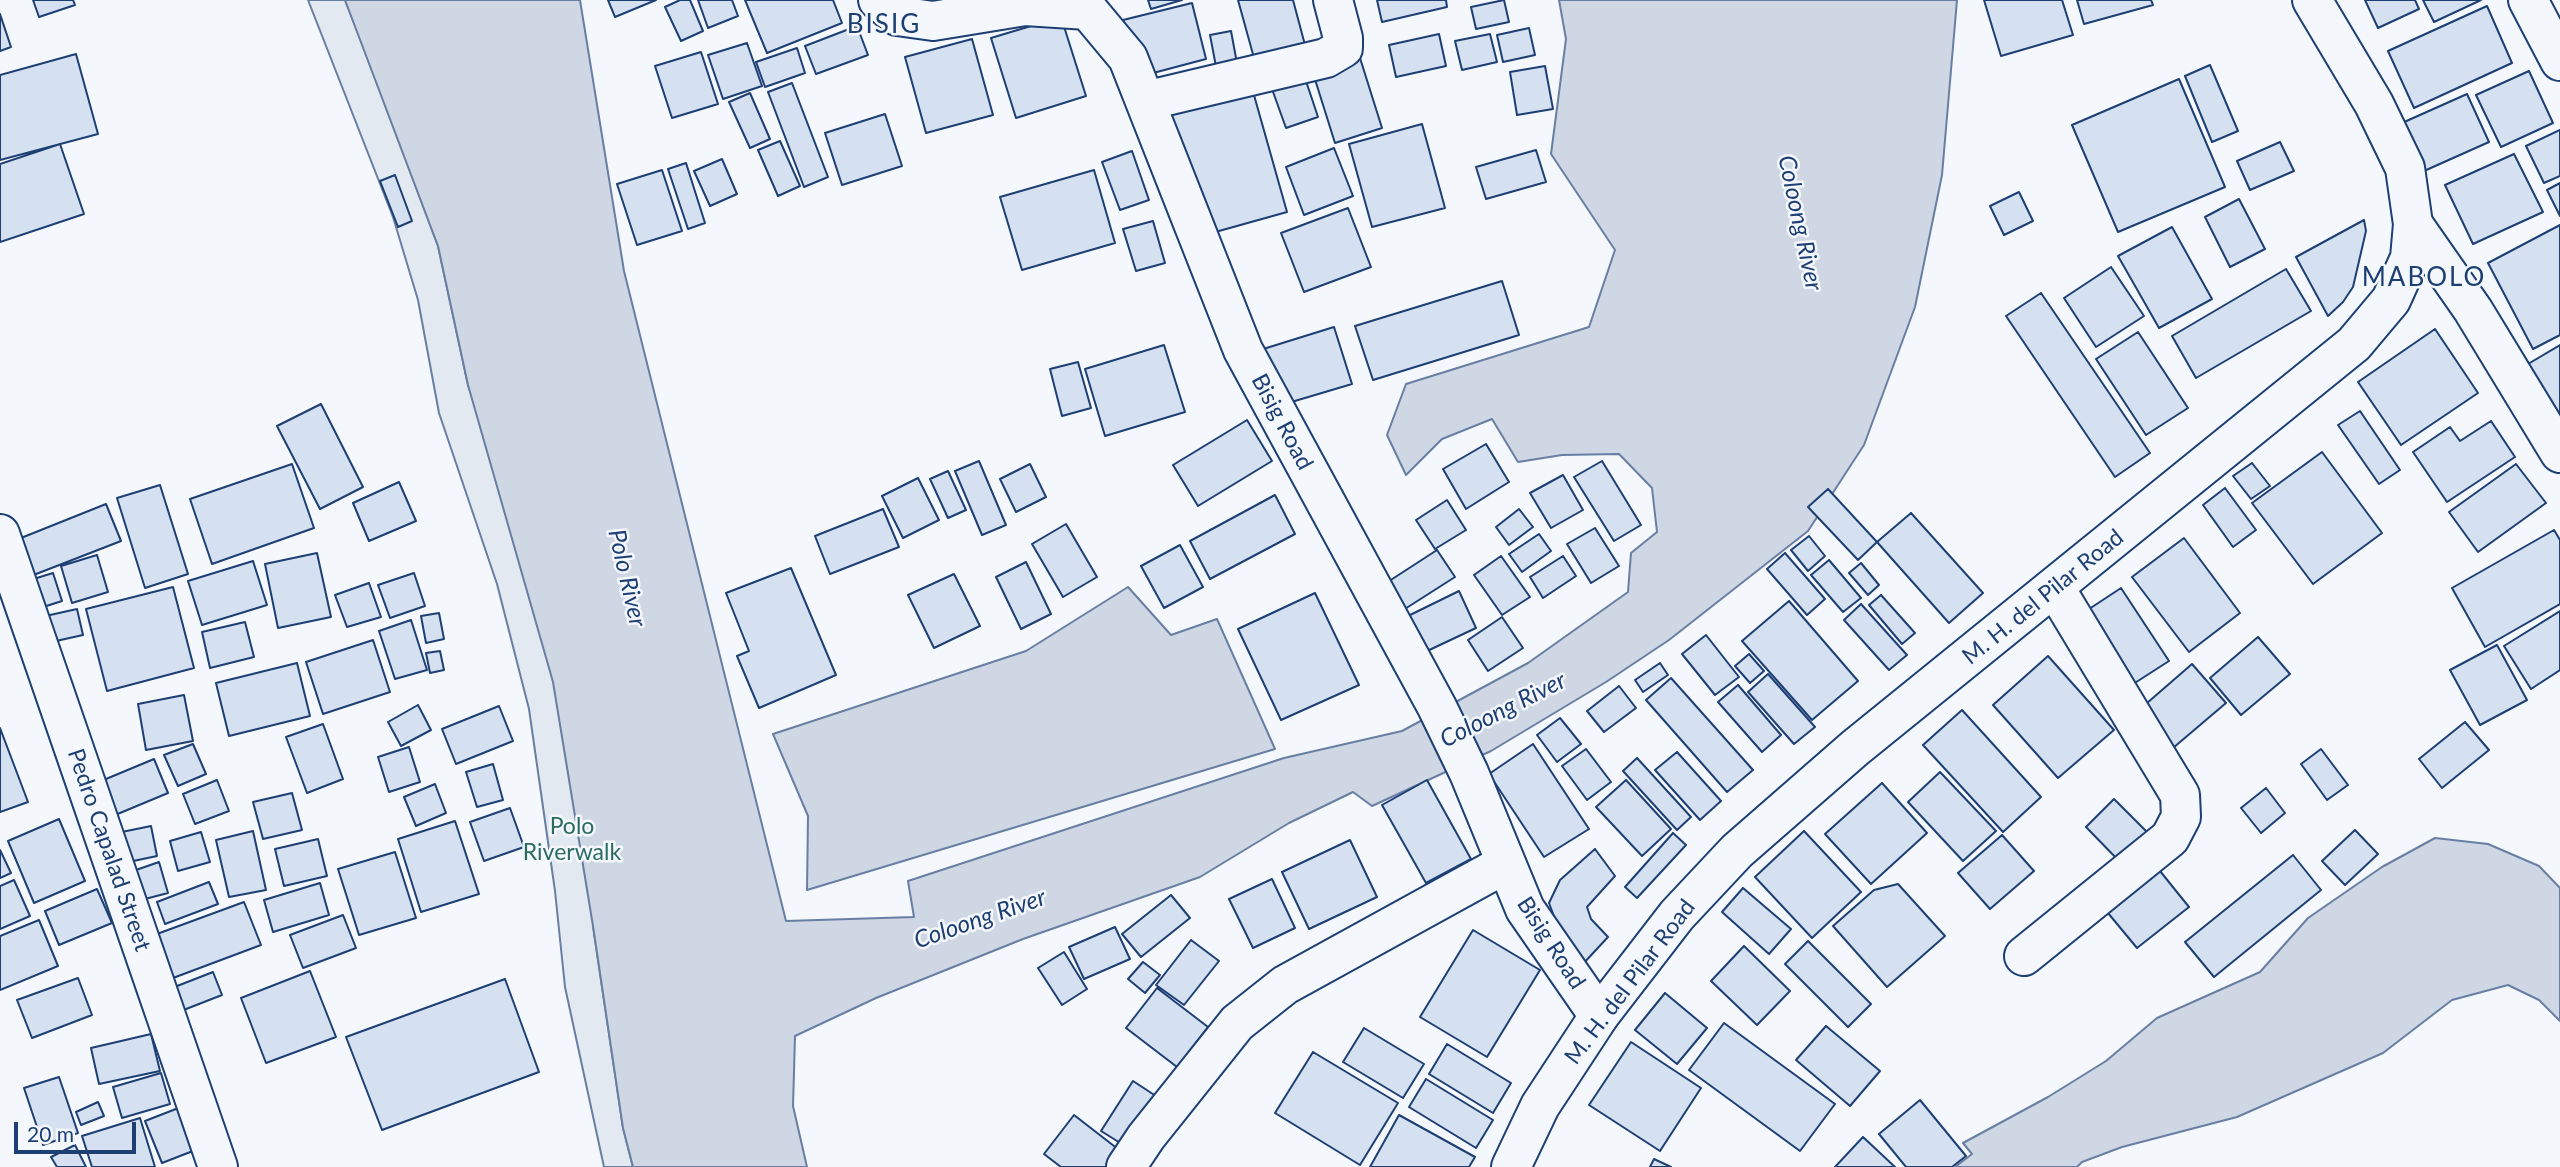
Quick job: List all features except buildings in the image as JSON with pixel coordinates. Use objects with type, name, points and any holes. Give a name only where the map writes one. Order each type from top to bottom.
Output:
[{"type":"street","name":"Bisig Road","points":[[878,0],[897,16],[933,21],[1025,6],[1088,10],[1128,58],[1243,350],[1437,707],[1469,773],[1525,909],[1599,1016]]},
{"type":"street","points":[[1145,101],[1326,58],[1343,48],[1333,0]]},
{"type":"street","name":"M. H. del Pilar Road","points":[[1511,1167],[1540,1106],[1599,1016],[1677,915],[1737,851],[1855,748],[2354,344],[2391,300],[2410,258],[2413,224],[2405,168],[2374,104],[2312,0]]},
{"type":"street","points":[[2528,0],[2560,61]]},
{"type":"street","points":[[2413,224],[2473,310],[2560,453]]},
{"type":"street","name":"Pedro Capalad Street","points":[[0,534],[218,1167]]},
{"type":"street","points":[[2024,956],[2170,838],[2181,817],[2180,795],[2055,588]]},
{"type":"street","points":[[1126,1167],[1146,1137],[1237,1023],[1285,985],[1505,864]]},
{"type":"green space","name":"Polo Riverwalk","points":[[308,0],[345,0],[363,46],[438,246],[468,385],[572,696],[605,909],[593,926],[623,1128],[633,1167],[604,1167],[565,987],[555,891],[529,709],[497,584],[439,413],[418,300],[393,217]]},
{"type":"water","points":[[345,0],[580,0],[624,271],[786,921],[914,917],[908,881],[1284,758],[1402,731],[1528,663],[1628,592],[1631,553],[1657,532],[1652,488],[1619,454],[1562,455],[1518,462],[1492,419],[1442,439],[1406,475],[1387,435],[1406,384],[1589,327],[1615,250],[1551,154],[1566,39],[1559,0],[1957,0],[1942,175],[1915,307],[1864,445],[1808,531],[1669,640],[1606,682],[1491,751],[1372,806],[1353,792],[1289,823],[1200,877],[1023,939],[876,998],[795,1036],[793,1106],[807,1167],[633,1167],[623,1128],[553,682],[468,385],[438,246]]},
{"type":"water","points":[[1128,587],[1171,635],[1217,619],[1275,749],[807,890],[808,816],[773,734],[1026,651]]},
{"type":"water","points":[[2435,838],[2488,844],[2539,866],[2560,888],[2560,1021],[2539,1000],[2508,985],[2452,1000],[2383,1053],[2237,1117],[2122,1147],[2082,1162],[2077,1167],[1955,1167],[1972,1154],[1963,1143],[2048,1097],[2106,1061],[2157,1018],[2260,972],[2308,918],[2382,867]]},
{"type":"district","name":"BISIG","points":[[884,25]]},
{"type":"district","name":"MABOLO","points":[[2424,278]]},
{"type":"water label","name":"Coloong River","points":[[1800,223]]},
{"type":"water label","name":"Polo River","points":[[627,578]]},
{"type":"water label","name":"Coloong River","points":[[1503,710]]},
{"type":"water label","name":"Coloong River","points":[[980,919]]}]
